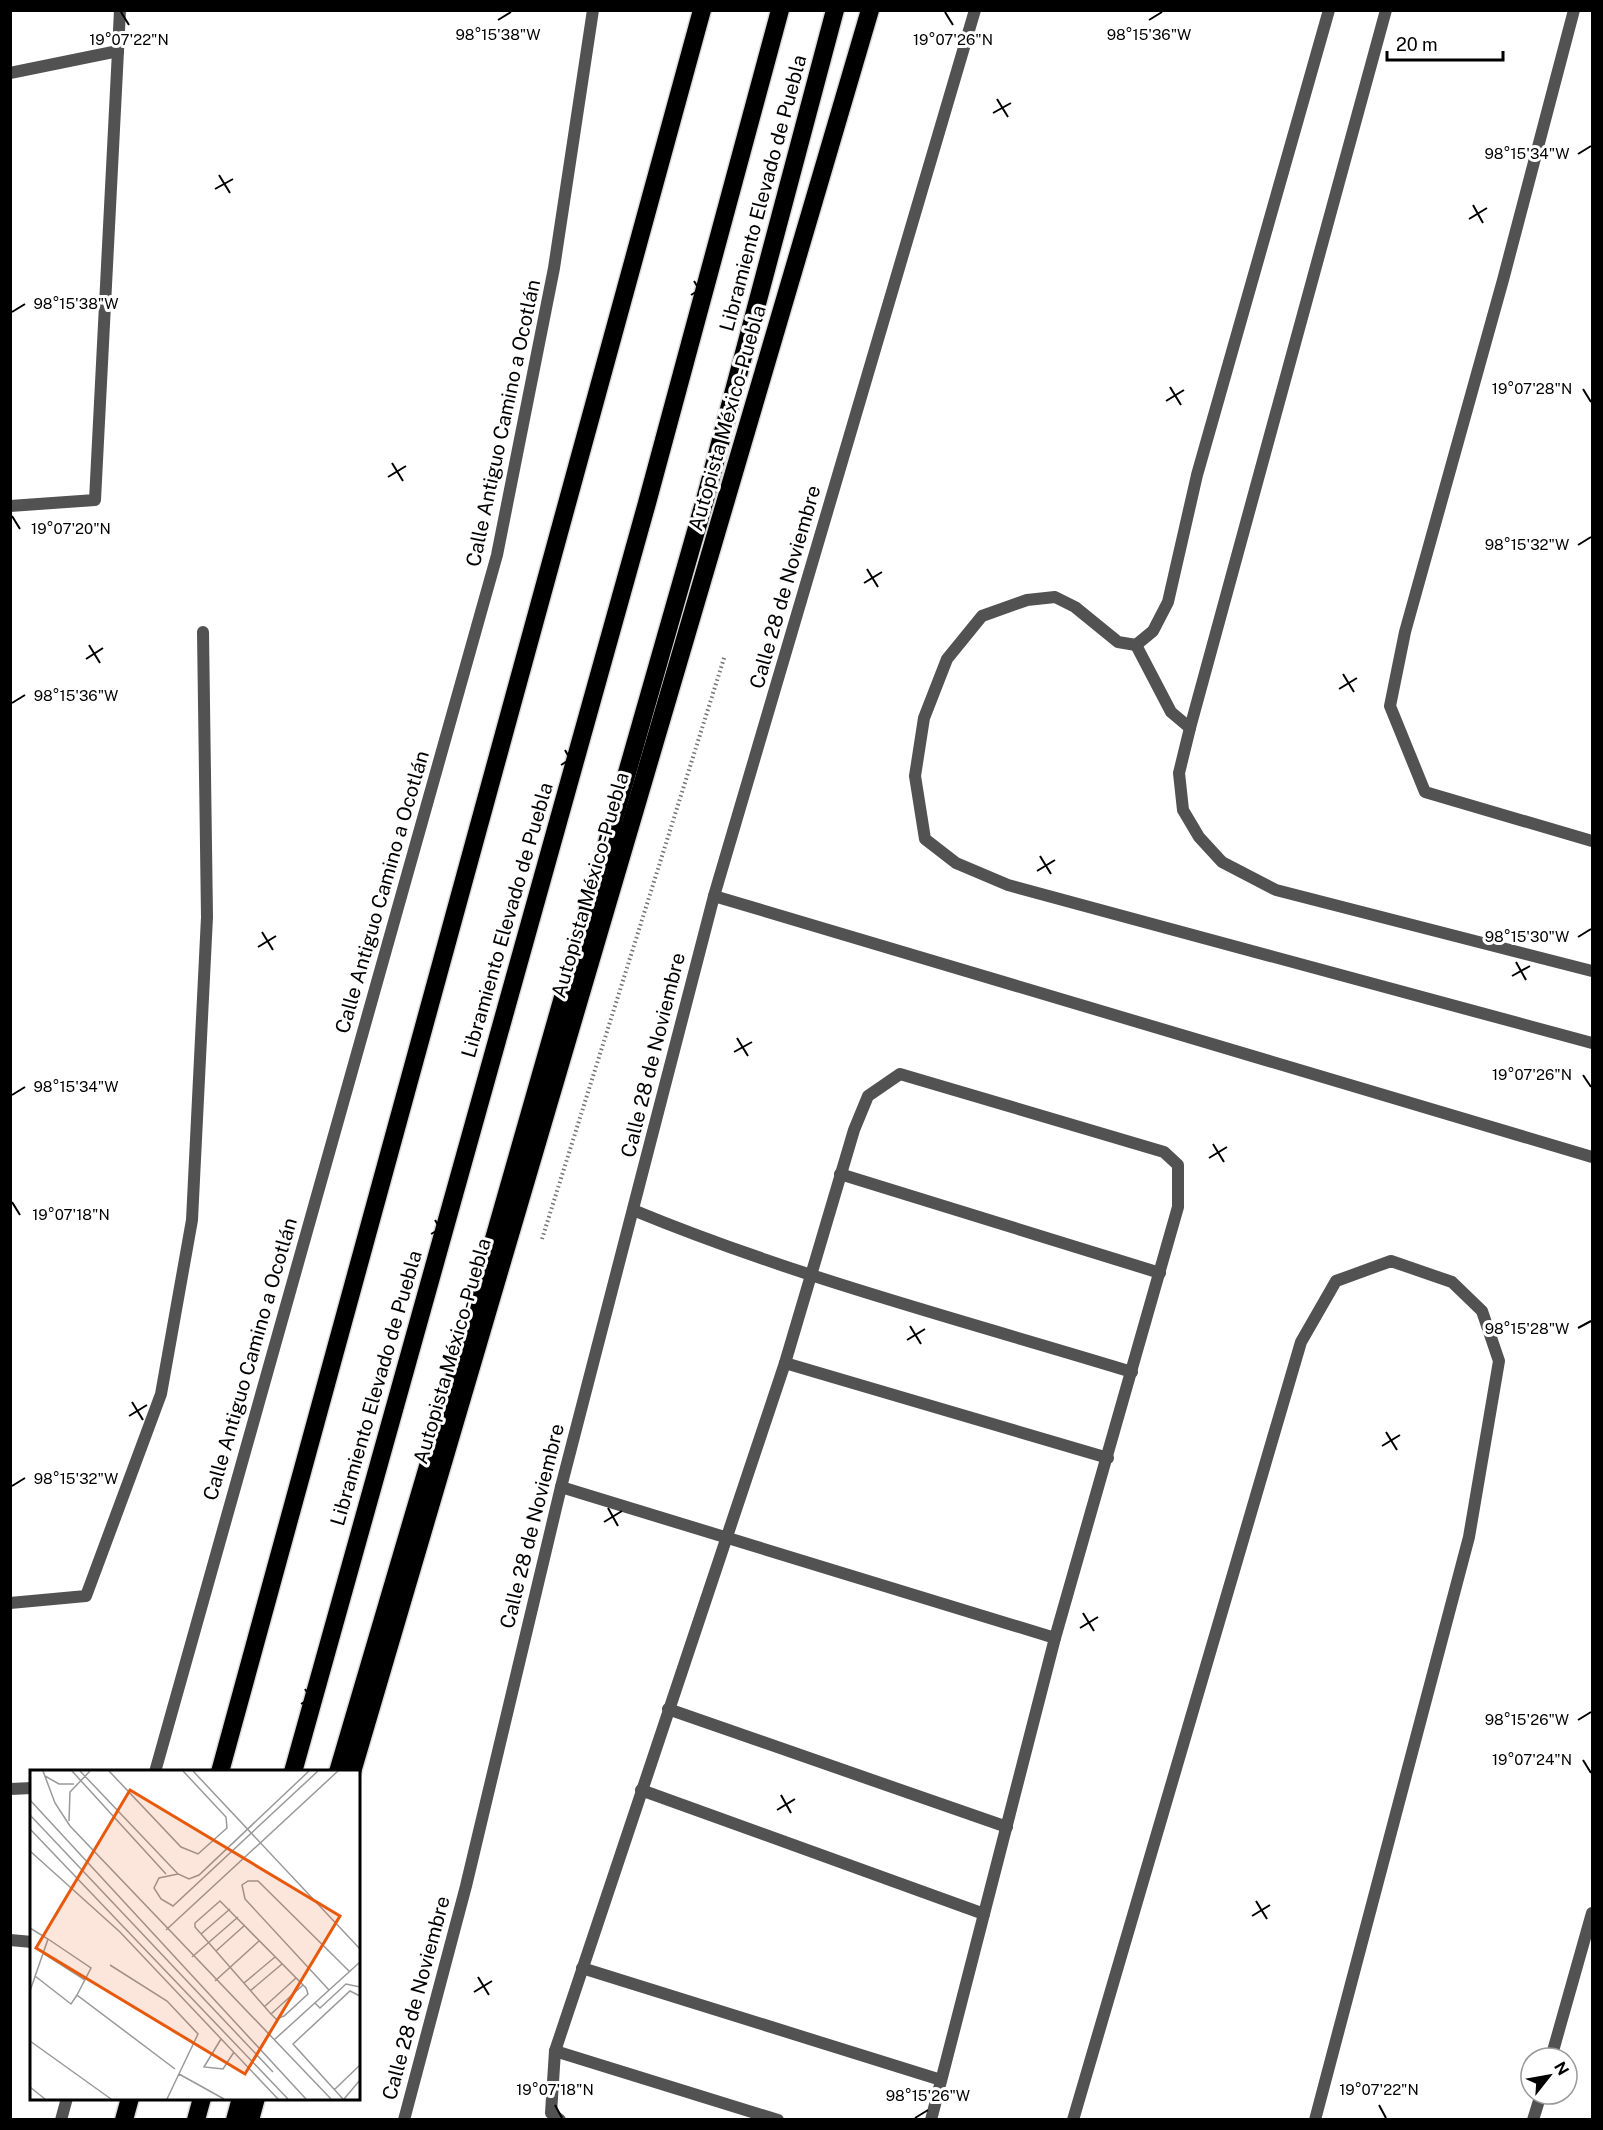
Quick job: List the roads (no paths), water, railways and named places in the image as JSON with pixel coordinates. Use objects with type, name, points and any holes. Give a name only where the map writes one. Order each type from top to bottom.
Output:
[{"type":"highway","points":[[221,1770],[702,10]]},
{"type":"highway","name":"Libramiento Elevado de Puebla","points":[[294,1770],[644,515],[780,10]]},
{"type":"highway","name":"Libramiento Elevado de Puebla","points":[[339,1770],[464,1344],[706,496],[835,10]]},
{"type":"highway","name":"Autopista México-Puebla","points":[[353,1770],[870,10]]},
{"type":"highway","points":[[124,2120],[129,2100]]},
{"type":"highway","points":[[196,2120],[201,2100]]},
{"type":"highway","points":[[235,2120],[240,2100]]},
{"type":"highway","points":[[250,2120],[255,2100]]},
{"type":"street","points":[[10,506],[95,500],[120,10]]},
{"type":"street","name":"Calle Antiguo Camino a Ocotlán","points":[[156,1770],[497,555],[554,268],[593,10]]},
{"type":"street","name":"Calle 28 de Noviembre","points":[[404,2120],[466,1887],[561,1487],[714,896],[975,10]]},
{"type":"street","points":[[1329,10],[1197,475],[1168,602],[1153,631],[1136,645],[1118,642],[1075,607],[1054,597],[1027,600],[982,616],[947,659],[924,718],[915,776],[926,839],[956,863],[1008,885],[1593,1042]]},
{"type":"street","points":[[1386,10],[1190,728],[1179,773],[1183,810],[1199,837],[1222,862],[1276,890],[1593,971]]},
{"type":"street","points":[[1574,10],[1503,280],[1405,632],[1390,706],[1425,792],[1593,841]]},
{"type":"street","points":[[10,73],[118,51]]},
{"type":"street","points":[[10,1603],[86,1596],[161,1394],[192,1220],[207,917],[203,632]]},
{"type":"street","points":[[1136,645],[1171,712],[1190,728]]},
{"type":"street","points":[[714,896],[1593,1157]]},
{"type":"street","points":[[560,2120],[551,2113],[555,2051],[725,1536],[785,1363],[854,1130],[868,1096],[900,1074],[1164,1152],[1178,1165],[1178,1207],[1055,1638],[931,2120]]},
{"type":"street","points":[[840,1174],[1160,1273]]},
{"type":"street","points":[[633,1210],[694,1235],[811,1275],[1132,1372]]},
{"type":"street","points":[[1073,2120],[1301,1342],[1336,1281],[1391,1261],[1452,1282],[1482,1311],[1499,1361],[1469,1537],[1315,2120]]},
{"type":"street","points":[[785,1363],[1108,1458]]},
{"type":"street","points":[[561,1487],[1055,1638]]},
{"type":"street","points":[[668,1709],[1007,1827]]},
{"type":"street","points":[[10,1789],[30,1788]]},
{"type":"street","points":[[641,1790],[984,1914]]},
{"type":"street","points":[[1554,2046],[1593,1913]]},
{"type":"street","points":[[10,1940],[30,1942]]},
{"type":"street","points":[[582,1968],[941,2080]]},
{"type":"street","points":[[555,2051],[778,2120]]},
{"type":"street","points":[[61,2120],[66,2100]]}]
